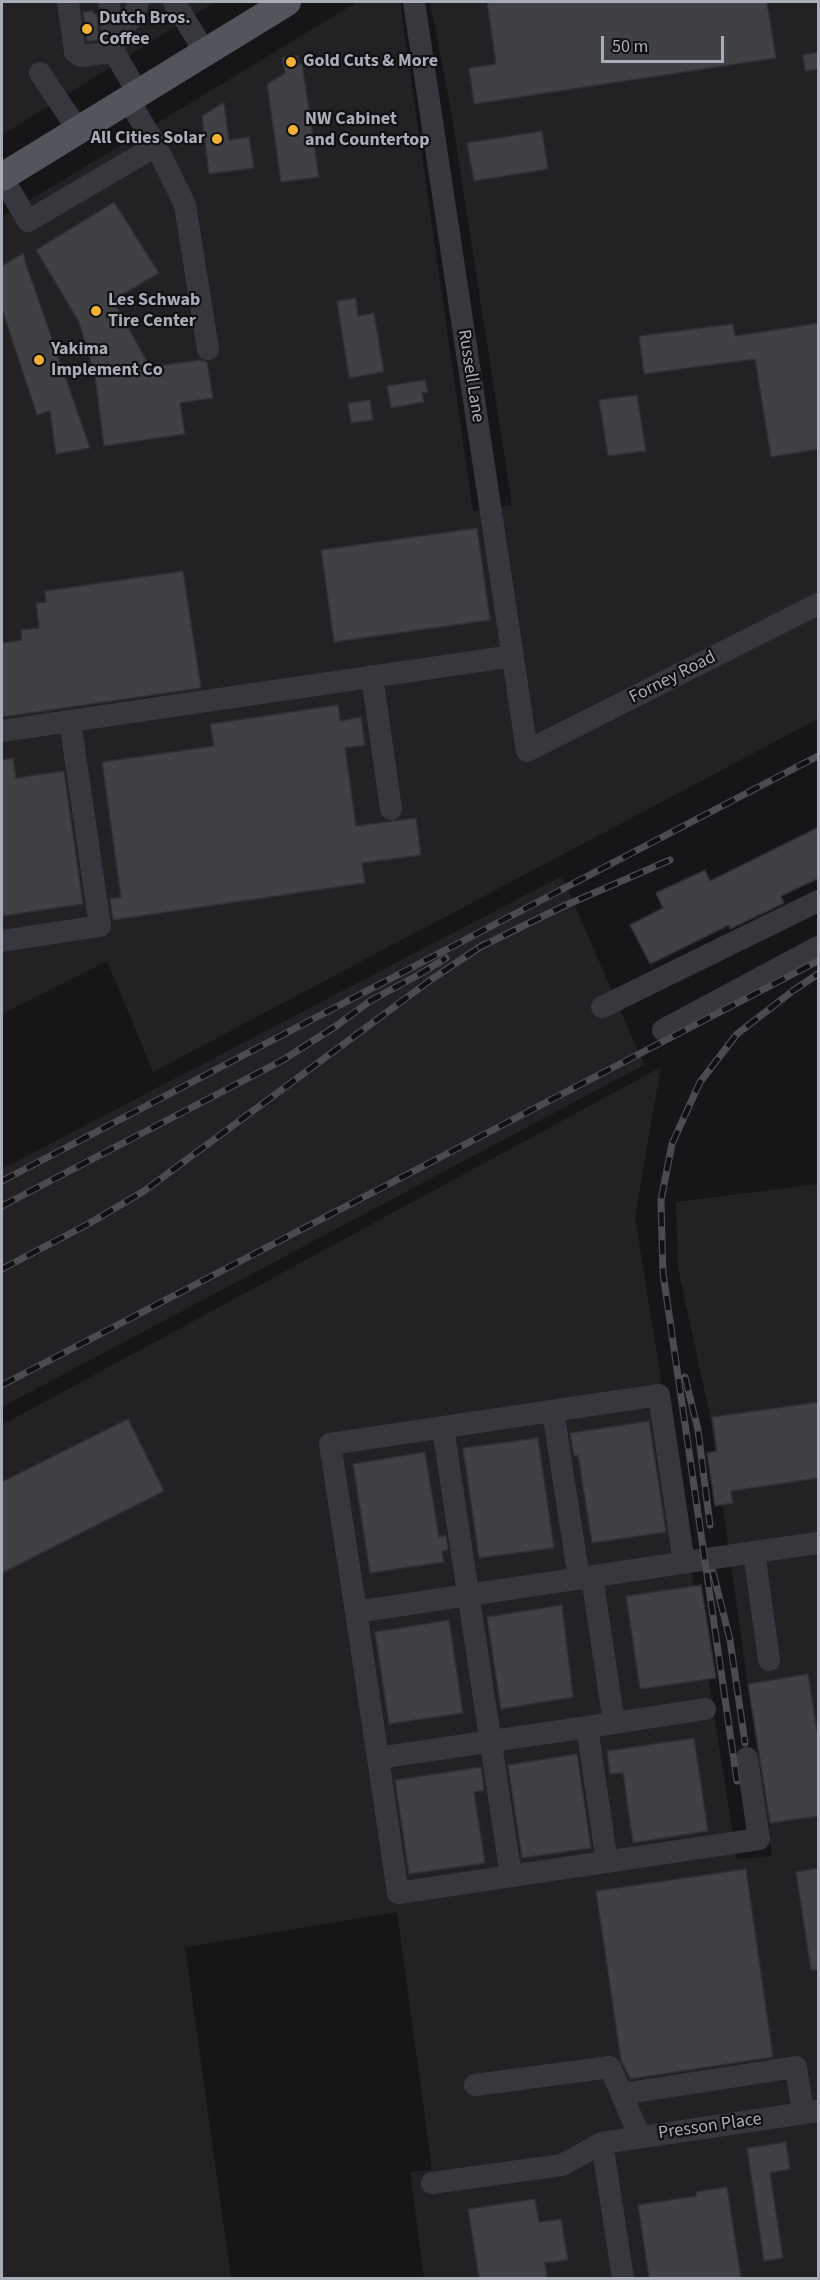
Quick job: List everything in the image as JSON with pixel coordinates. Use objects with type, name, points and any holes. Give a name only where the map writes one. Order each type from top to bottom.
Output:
[{"type":"main road","points":[[2,177],[287,2]]},
{"type":"street","points":[[109,2],[113,45],[133,96],[185,205],[208,349]]},
{"type":"street","points":[[70,4],[75,52],[81,56],[113,45],[135,14],[138,2]]},
{"type":"street","points":[[174,2],[205,52]]},
{"type":"street","name":"Russell Lane","points":[[414,2],[527,751]]},
{"type":"street","points":[[40,74],[78,130]]},
{"type":"street","points":[[2,177],[28,221],[156,146]]},
{"type":"street","name":"Forney Road","points":[[527,751],[819,604]]},
{"type":"street","points":[[2,731],[513,656]]},
{"type":"street","points":[[372,676],[391,808]]},
{"type":"street","points":[[2,941],[100,926],[70,721]]},
{"type":"street","points":[[602,1007],[819,901]]},
{"type":"street","points":[[663,1030],[819,947]]},
{"type":"street","points":[[684,1563],[658,1395],[330,1444],[398,1893],[759,1839],[747,1758]]},
{"type":"street","points":[[553,1411],[614,1723]]},
{"type":"street","points":[[443,1428],[511,1876]]},
{"type":"street","points":[[356,1612],[819,1543]]},
{"type":"street","points":[[754,1552],[769,1660]]},
{"type":"street","points":[[378,1758],[705,1709]]},
{"type":"street","points":[[587,1727],[607,1862]]},
{"type":"street","points":[[475,2085],[610,2067],[640,2137]]},
{"type":"street","points":[[622,2094],[796,2067],[811,2112]]},
{"type":"street","name":"Presson Place","points":[[432,2183],[562,2165],[602,2143],[811,2112]]},
{"type":"street","points":[[602,2143],[622,2278]]},
{"type":"shaded area","points":[[2,2],[215,2],[2,135]]},
{"type":"shaded area","points":[[357,2],[400,2],[473,511],[512,505],[450,105],[430,2],[818,2],[818,719],[153,1072],[107,961],[2,1014],[2,217]]},
{"type":"shaded area","points":[[562,876],[644,1065],[2,1407],[2,1169]]},
{"type":"shaded area","points":[[661,1067],[635,1216],[737,1859],[772,1856],[710,1416],[678,1268],[676,1202],[818,1184],[818,2278],[424,2278],[410,2172],[432,2170],[397,1912],[185,1947],[231,2278],[2,2278],[2,1425]]},
{"type":"building","points":[[487,2],[767,2],[776,58],[474,104],[469,68],[496,64]]},
{"type":"building","points":[[93,11],[97,14],[99,40],[87,42],[83,12]]},
{"type":"building","points":[[819,52],[819,69],[805,71],[803,55]]},
{"type":"building","name":"NW Cabinet and Countertop","points":[[298,55],[299,65],[302,63],[319,177],[281,182],[267,84],[285,73],[282,58]]},
{"type":"building","name":"All Cities Solar","points":[[224,102],[229,140],[249,137],[254,168],[209,174],[202,116]]},
{"type":"building","points":[[542,131],[548,169],[474,181],[467,143]]},
{"type":"building","name":"Les Schwab Tire Center","points":[[114,202],[159,273],[113,300],[150,367],[200,360],[207,362],[213,398],[180,403],[185,434],[104,446],[95,376],[79,322],[36,250]]},
{"type":"building","name":"Yakima Implement Co","points":[[23,253],[90,448],[56,454],[50,411],[37,415],[2,309],[2,266]]},
{"type":"building","points":[[356,298],[358,316],[374,313],[384,372],[349,378],[337,301]]},
{"type":"building","points":[[819,323],[819,449],[771,457],[755,359],[644,374],[639,336],[733,324],[735,336]]},
{"type":"building","points":[[425,380],[428,392],[422,393],[424,402],[391,408],[387,386]]},
{"type":"building","points":[[637,395],[646,451],[608,456],[599,400]]},
{"type":"building","points":[[370,400],[373,420],[351,423],[348,403]]},
{"type":"building","points":[[477,528],[490,620],[334,642],[321,550]]},
{"type":"building","points":[[183,571],[201,688],[2,717],[2,643],[22,640],[21,630],[39,628],[36,603],[46,602],[45,591]]},
{"type":"building","points":[[338,705],[340,721],[361,717],[365,745],[345,748],[356,826],[416,818],[421,855],[362,863],[365,883],[113,920],[110,899],[121,897],[102,762],[214,746],[210,724]]},
{"type":"building","points":[[13,758],[16,778],[64,771],[83,904],[2,916],[2,760]]},
{"type":"building","points":[[819,827],[819,878],[781,896],[784,903],[730,929],[729,925],[650,964],[630,925],[663,908],[656,893],[705,870],[710,881]]},
{"type":"building","points":[[819,1402],[819,1478],[731,1491],[733,1503],[715,1506],[707,1453],[717,1451],[712,1417]]},
{"type":"building","points":[[128,1419],[164,1491],[2,1573],[2,1482]]},
{"type":"building","points":[[649,1421],[666,1532],[592,1543],[578,1455],[574,1456],[570,1433]]},
{"type":"building","points":[[538,1438],[554,1548],[479,1558],[463,1448]]},
{"type":"building","points":[[425,1452],[439,1537],[446,1535],[448,1550],[442,1551],[444,1562],[370,1573],[353,1464]]},
{"type":"building","points":[[701,1585],[716,1678],[640,1689],[626,1596]]},
{"type":"building","points":[[562,1605],[573,1697],[501,1709],[487,1617]]},
{"type":"building","points":[[449,1620],[463,1713],[389,1724],[375,1632]]},
{"type":"building","points":[[808,1674],[819,1744],[819,1816],[770,1823],[748,1684]]},
{"type":"building","points":[[694,1738],[708,1831],[633,1843],[623,1773],[610,1774],[607,1751]]},
{"type":"building","points":[[577,1754],[591,1848],[522,1858],[508,1765]]},
{"type":"building","points":[[481,1767],[484,1790],[474,1792],[485,1863],[409,1874],[395,1780]]},
{"type":"building","points":[[819,1868],[819,1970],[811,1970],[796,1872]]},
{"type":"building","points":[[746,1869],[773,2057],[630,2079],[621,2060],[596,1891]]},
{"type":"building","points":[[786,2142],[790,2169],[770,2173],[783,2258],[764,2261],[747,2148]]},
{"type":"building","points":[[727,2187],[741,2278],[649,2278],[638,2205],[696,2196],[696,2192]]},
{"type":"building","points":[[535,2199],[539,2222],[561,2219],[568,2260],[545,2263],[547,2278],[479,2278],[468,2209]]},
{"type":"railway","points":[[2,1181],[818,756]]},
{"type":"railway","points":[[478,948],[564,906],[670,860]]},
{"type":"railway","points":[[2,1269],[90,1223],[144,1191],[432,979],[483,945]]},
{"type":"railway","points":[[2,1206],[283,1060],[370,1001],[446,958]]},
{"type":"railway","points":[[2,1385],[818,961]]},
{"type":"railway","points":[[737,1781],[663,1273],[661,1200],[672,1144],[700,1082],[737,1034],[818,974]]},
{"type":"railway","points":[[685,1377],[698,1430],[710,1525]]},
{"type":"railway","points":[[713,1572],[730,1640],[745,1743]]},
{"type":"place","name":"Dutch Bros. Coffee","points":[[87,29]]},
{"type":"place","name":"Gold Cuts & More","points":[[291,62]]},
{"type":"place","name":"NW Cabinet and Countertop","points":[[293,130]]},
{"type":"place","name":"All Cities Solar","points":[[217,139]]},
{"type":"place","name":"Les Schwab Tire Center","points":[[96,311]]},
{"type":"place","name":"Yakima Implement Co","points":[[39,360]]}]
